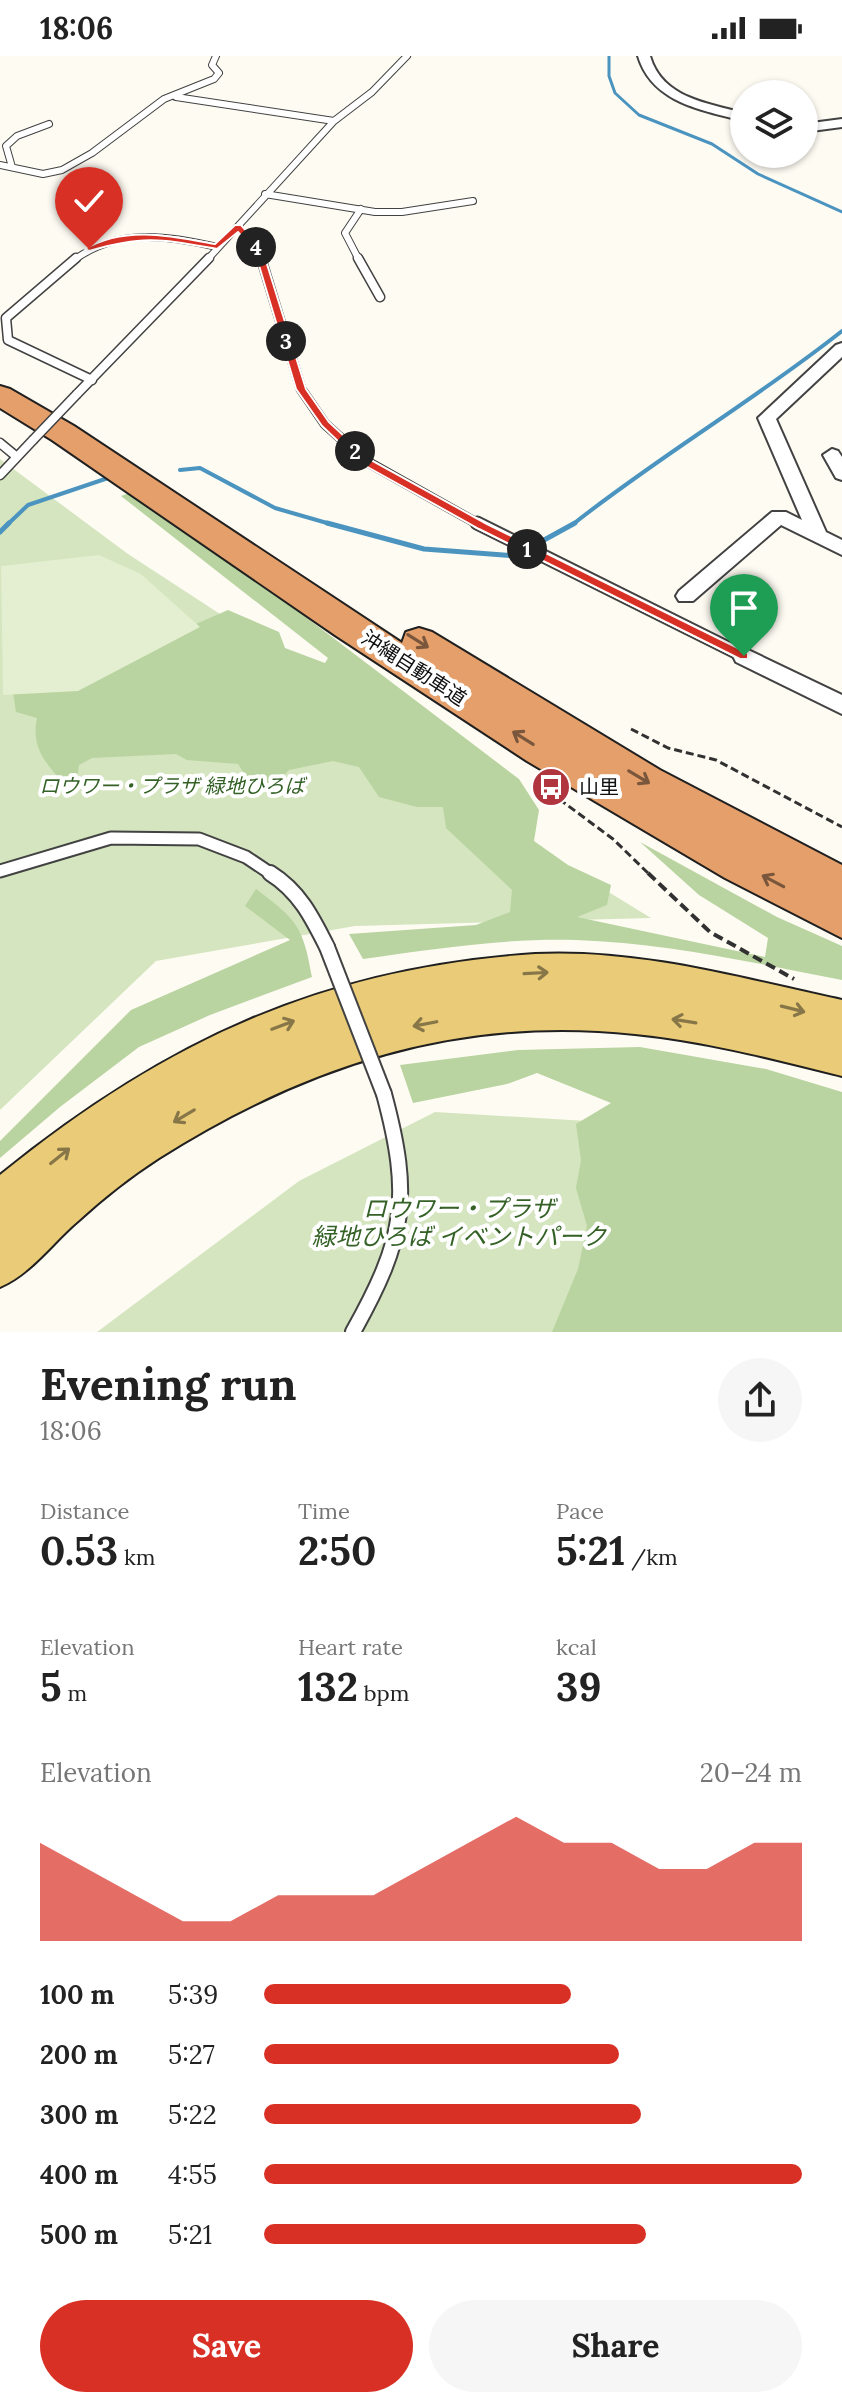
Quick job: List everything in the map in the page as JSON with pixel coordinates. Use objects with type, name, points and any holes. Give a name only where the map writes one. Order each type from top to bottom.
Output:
[{"type":"highway","name":"沖縄自動車道","points":[[0,370],[82,419],[378,615],[579,741],[646,782],[842,887]]},
{"type":"highway","name":"沖縄自動車道","points":[[0,395],[63,433],[493,720],[631,804],[842,918]]},
{"type":"main road","points":[[0,1206],[65,1151],[170,1078],[266,1031],[315,1012],[377,995],[439,983],[522,974],[598,973],[677,982],[842,1020]]},
{"type":"main road","points":[[0,1262],[65,1201],[159,1131],[295,1059],[373,1035],[493,1013],[606,1011],[695,1023],[842,1055]]},
{"type":"street","points":[[644,56],[649,77],[658,86],[686,99],[730,113]]},
{"type":"street","points":[[818,127],[842,123]]},
{"type":"street","points":[[818,535],[767,418],[842,348]]},
{"type":"street","points":[[832,455],[842,474]]},
{"type":"street","points":[[686,596],[779,516],[842,548]]},
{"type":"street","points":[[744,656],[842,705]]},
{"type":"lane","points":[[0,165],[49,174],[82,159],[168,96],[215,79],[219,73],[212,65],[216,56]]},
{"type":"lane","points":[[0,475],[238,227],[334,121],[372,92],[407,56]]},
{"type":"lane","points":[[168,96],[334,121]]},
{"type":"lane","points":[[12,167],[6,146],[17,136],[49,124]]},
{"type":"lane","points":[[265,194],[402,212],[473,201]]},
{"type":"lane","points":[[361,209],[345,233],[380,297]]},
{"type":"lane","points":[[238,227],[258,248],[301,389],[325,424],[366,461],[483,527],[744,656]]},
{"type":"lane","points":[[92,380],[8,340],[6,318],[89,249],[122,238],[157,235],[217,247]]},
{"type":"lane","points":[[0,443],[17,457]]},
{"type":"lane","points":[[0,871],[111,838],[199,839],[246,857],[285,882],[306,906],[327,947],[384,1094],[396,1141],[403,1218],[396,1249],[381,1285],[353,1332]]},
{"type":"path","points":[[631,729],[668,748],[716,760],[842,827]]},
{"type":"path","points":[[559,799],[613,839],[710,932],[799,981]]},
{"type":"green space","name":"ロウワー・プラザ 緑地ひろば","points":[[0,459],[128,554],[283,655],[491,820],[651,918],[355,926],[156,961],[0,1110]]},
{"type":"green space","points":[[129,493],[195,533],[519,779],[539,810],[534,841],[568,865],[611,885],[607,905],[577,917],[765,957],[768,938],[699,895],[640,842],[777,917],[842,946],[842,980],[676,949],[576,940],[496,942],[363,959],[349,934],[476,925],[510,912],[512,890],[446,828],[443,807],[417,807],[379,797],[359,767],[333,761],[289,770],[267,793],[251,784],[238,764],[187,760],[176,754],[92,758],[79,765],[77,779],[64,784],[41,754],[36,738],[37,718],[16,712],[12,685],[148,645],[228,610],[279,632],[285,648],[325,663],[328,658],[121,496]]},
{"type":"green space","points":[[99,555],[141,574],[200,627],[78,691],[3,695],[1,566]]},
{"type":"green space","points":[[256,889],[296,926],[305,946],[312,977],[210,1015],[139,1047],[60,1107],[0,1158],[0,1141],[131,1010],[290,940],[245,906]]},
{"type":"green space","points":[[640,1047],[766,1069],[842,1092],[842,1332],[552,1332],[578,1269],[587,1226],[576,1188],[581,1160],[576,1124],[611,1103],[537,1073],[507,1084],[413,1103],[400,1065],[518,1050]]},
{"type":"green space","name":"ロウワー・プラザ 緑地ひろば イベントパーク","points":[[435,1112],[620,1123],[842,1332],[97,1332],[299,1181]]},
{"type":"waterway","points":[[609,56],[609,76],[615,93],[639,115],[712,144],[758,174],[842,212]]},
{"type":"waterway","points":[[574,524],[842,331]]},
{"type":"waterway","points":[[180,470],[200,468],[275,508],[328,523]]},
{"type":"waterway","points":[[7,525],[28,505],[111,477]]},
{"type":"waterway","points":[[328,523],[424,549],[515,556],[574,524]]},
{"type":"waterway","points":[[328,523],[334,525]]},
{"type":"waterway","points":[[0,532],[7,525]]},
{"type":"place","name":"山里","points":[[551,787]]},
{"type":"route","points":[[89,249],[122,238],[157,235],[217,247],[238,227],[258,248],[301,389],[325,424],[366,461],[483,527],[744,656]]}]
